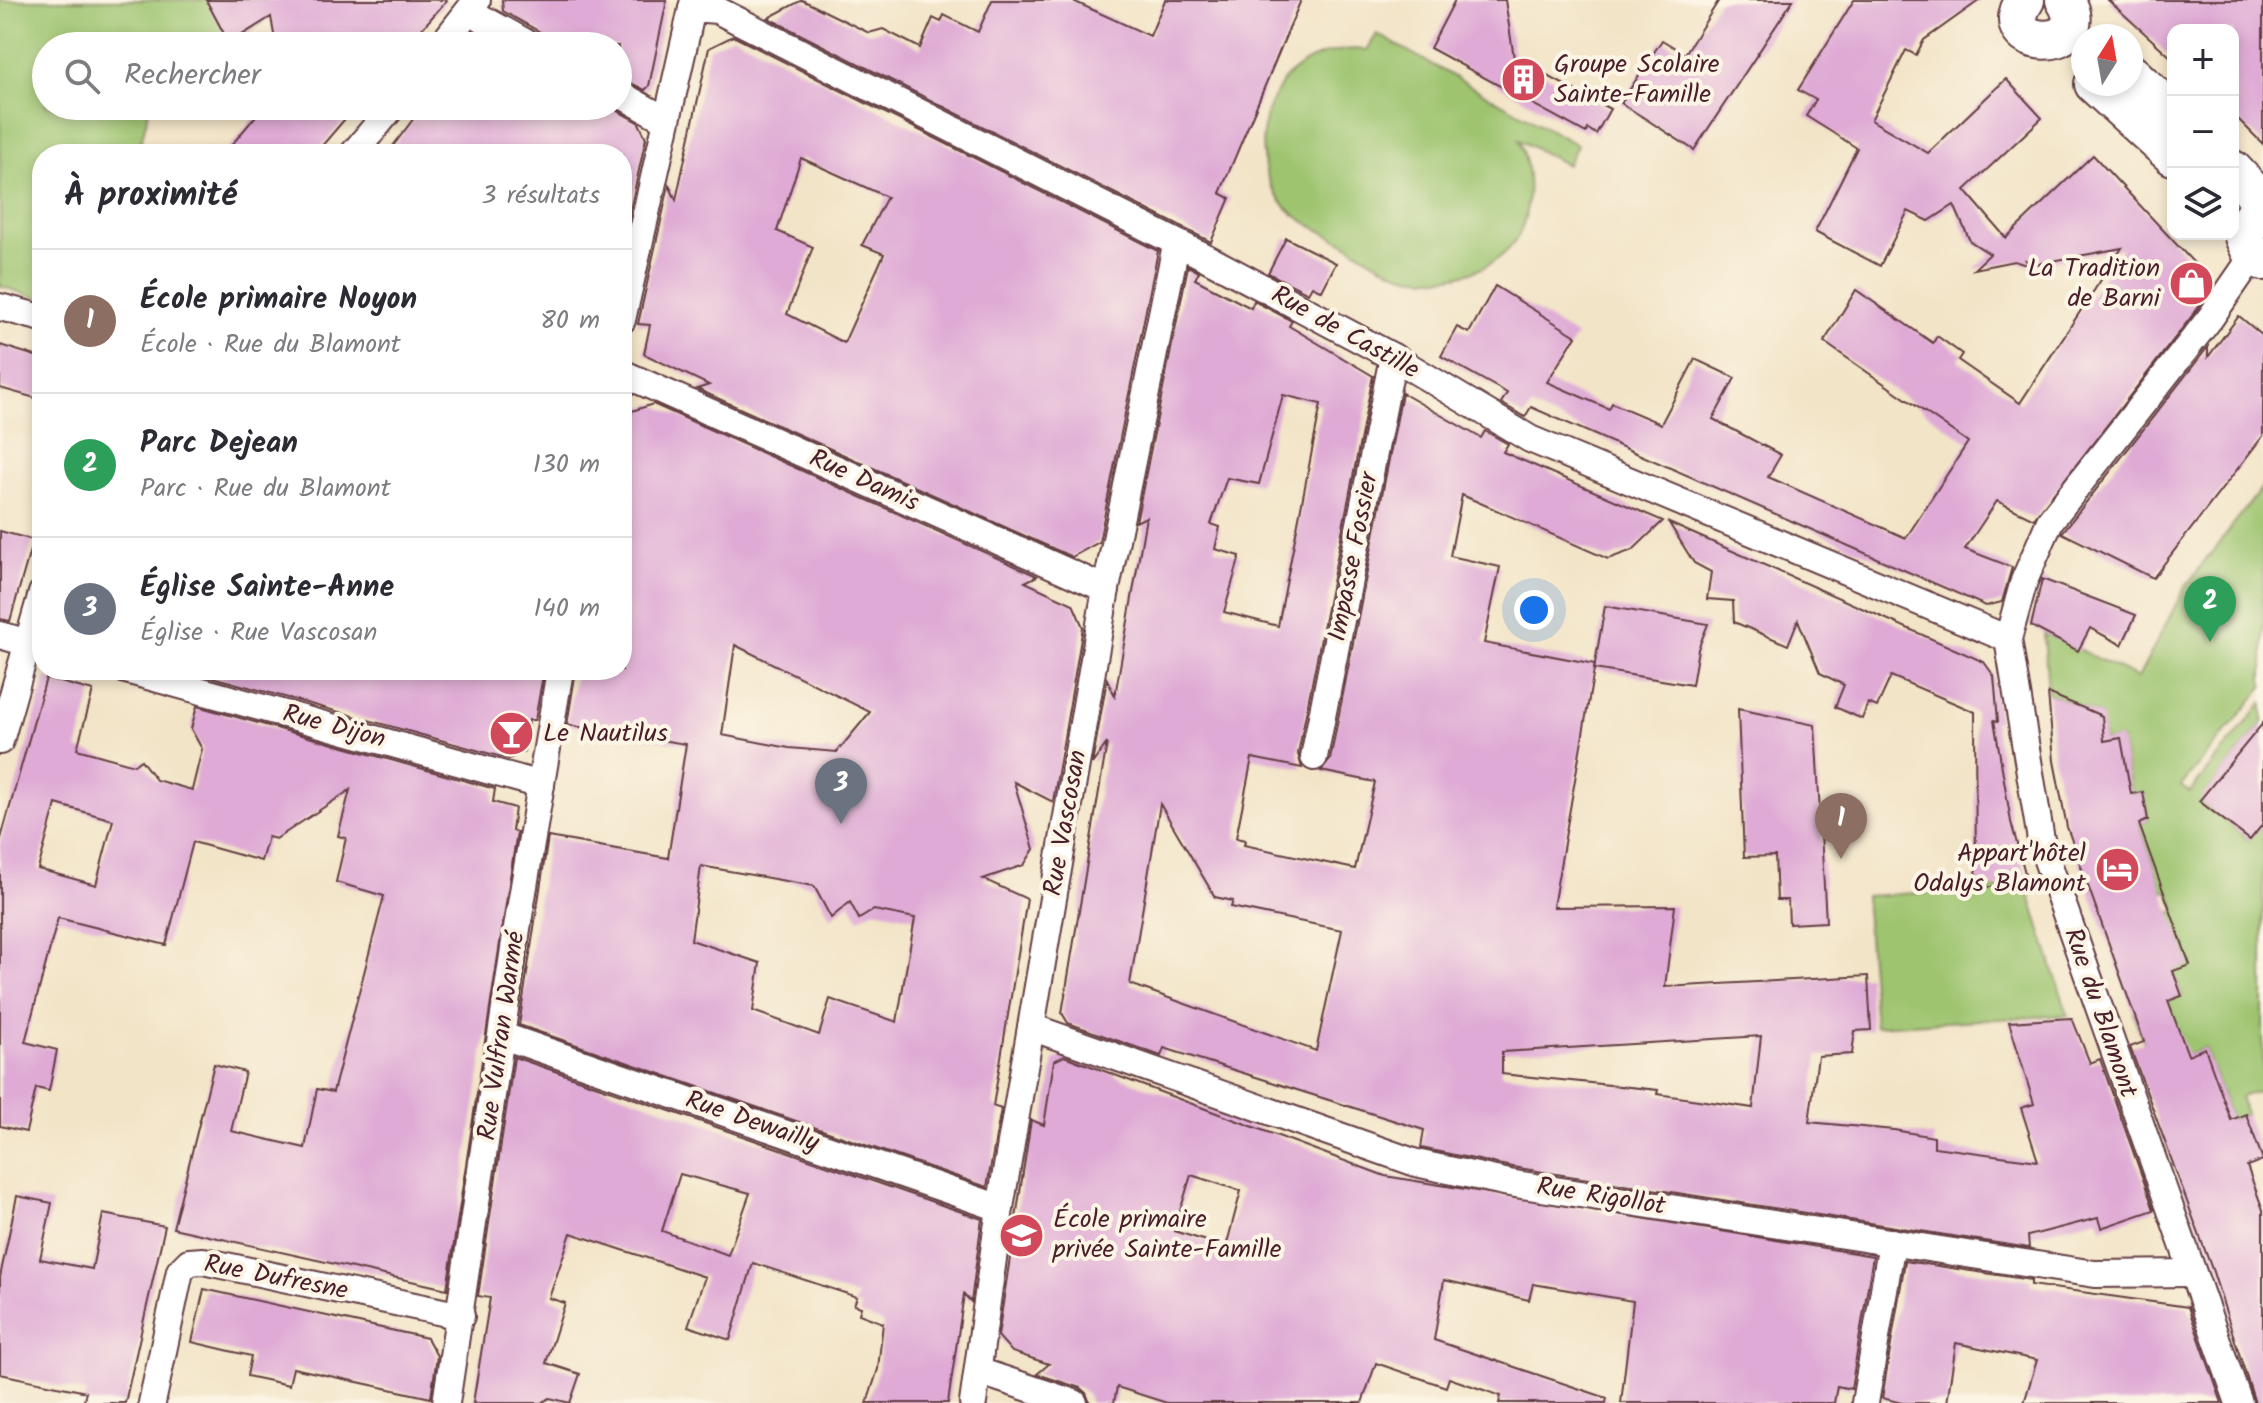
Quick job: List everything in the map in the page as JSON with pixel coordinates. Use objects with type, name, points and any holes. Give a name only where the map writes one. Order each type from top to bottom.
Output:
[{"type":"main road","points":[[2025,0],[2019,20],[2026,34],[2071,65]]},
{"type":"main road","points":[[2039,41],[2060,37],[2075,18]]},
{"type":"main road","points":[[2143,85],[2167,107]]},
{"type":"main road","points":[[2107,96],[2167,151]]},
{"type":"main road","points":[[2239,176],[2263,202]]},
{"type":"street","points":[[632,272],[664,119],[693,4]]},
{"type":"street","name":"Rue de Castille","points":[[693,4],[717,10],[1393,357],[1530,439],[2008,639]]},
{"type":"street","points":[[452,32],[473,5],[512,32]]},
{"type":"street","points":[[632,101],[664,119]]},
{"type":"street","points":[[361,144],[381,120]]},
{"type":"street","name":"Rue du Blamont","points":[[2239,1403],[2042,846],[2008,639],[2024,581],[2050,521],[2211,317],[2251,237]]},
{"type":"street","name":"Rue Vascosan","points":[[973,1403],[1000,1208],[1106,589],[1176,245]]},
{"type":"street","points":[[0,307],[32,315]]},
{"type":"street","name":"Impasse Fossier","points":[[1314,757],[1393,357]]},
{"type":"street","name":"Rue Damis","points":[[632,377],[1106,589]]},
{"type":"street","points":[[0,635],[32,644]]},
{"type":"street","points":[[0,741],[32,653]]},
{"type":"street","name":"Rue Dijon","points":[[162,680],[541,785]]},
{"type":"street","name":"Rue Vulfran Warmé","points":[[446,1403],[558,680]]},
{"type":"street","name":"Rue Rigollot","points":[[1031,1027],[1416,1163],[1509,1183],[2095,1274],[2191,1273]]},
{"type":"street","name":"Rue Dewailly","points":[[503,1036],[1000,1208]]},
{"type":"street","points":[[1865,1403],[1892,1242]]},
{"type":"street","name":"Rue Dufresne","points":[[152,1403],[180,1271],[189,1262],[203,1261],[461,1316]]},
{"type":"street","points":[[978,1371],[1074,1403]]},
{"type":"green space","points":[[0,0],[266,0],[262,23],[247,32],[32,32],[32,120],[146,120],[140,144],[32,144],[32,296],[0,286]]},
{"type":"green space","points":[[1377,34],[1577,145],[1567,165],[1519,140],[1528,178],[1525,217],[1519,235],[1508,250],[1477,270],[1440,278],[1402,274],[1299,218],[1287,208],[1269,181],[1263,134],[1271,103],[1285,79],[1317,57],[1342,50],[1367,50]]},
{"type":"green space","points":[[2263,486],[2263,687],[2181,786],[2190,792],[2263,702],[2263,723],[2200,801],[2249,840],[2263,824],[2263,1090],[2240,1097],[2246,1114],[2231,1120],[2205,1048],[2188,1055],[2144,1042],[2133,1013],[2182,996],[2173,971],[2169,914],[2176,910],[2169,891],[2163,892],[2139,824],[2148,820],[2143,792],[2131,794],[2121,739],[2104,741],[2101,716],[2048,693],[2044,633],[2138,678],[2185,587]]},
{"type":"green space","points":[[2027,887],[2068,1015],[1875,1026],[1865,896]]},
{"type":"building","points":[[206,0],[447,0],[419,32],[274,32],[271,17],[247,32],[223,32]]},
{"type":"building","points":[[502,0],[667,0],[649,86],[645,90],[632,84],[632,32],[540,32],[503,11]]},
{"type":"building","points":[[802,0],[869,33],[883,29],[920,48],[933,18],[941,22],[944,15],[978,32],[992,0],[1071,0],[1150,36],[1165,0],[1301,0],[1220,193],[1230,198],[1211,242],[768,18]]},
{"type":"building","name":"Groupe Scolaire Sainte-Famille","points":[[1455,0],[1505,0],[1514,58],[1610,109],[1596,134],[1588,129],[1586,133],[1430,48]]},
{"type":"building","points":[[1719,0],[1793,0],[1694,150],[1621,103],[1662,40],[1685,54]]},
{"type":"building","points":[[1854,0],[1980,0],[1924,40],[1916,55],[1906,50],[1871,120],[1928,153],[2006,79],[2042,118],[1965,190],[2006,238],[2093,155],[2167,234],[2167,240],[2172,240],[2207,277],[2207,294],[2198,308],[2034,519],[1997,501],[1965,549],[2012,567],[2002,602],[1986,606],[1531,407],[1525,417],[1501,403],[1507,393],[1441,356],[1457,327],[1469,333],[1495,286],[1576,336],[1547,382],[1609,409],[1612,403],[1661,424],[1695,359],[1735,378],[1713,419],[1781,455],[1768,477],[1906,538],[1968,442],[1824,342],[1856,290],[1933,343],[1937,336],[1962,354],[1958,360],[2020,403],[2122,248],[2031,265],[2024,259],[2030,266],[2014,261],[1974,269],[1990,254],[1970,241],[1954,205],[1929,221],[1908,211],[1880,266],[1815,232],[1857,148],[1806,116],[1816,100],[1798,90]]},
{"type":"building","points":[[2108,0],[2263,0],[2263,144],[2239,120],[2239,24],[2167,24],[2167,54],[2143,32],[2143,24],[2134,24]]},
{"type":"building","points":[[733,36],[1158,251],[1099,542],[1072,557],[697,389],[709,385],[644,354],[650,325],[638,324],[669,185],[676,200],[709,48]],"holes":[[[801,158],[887,197],[862,245],[884,254],[844,343],[787,314],[813,247],[777,231]]]},
{"type":"building","points":[[632,119],[639,123],[646,138],[632,202],[632,144],[394,144],[412,120]]},
{"type":"building","points":[[252,120],[344,120],[324,144],[232,144]]},
{"type":"building","points":[[1286,238],[1336,263],[1322,291],[1312,286],[1308,293],[1268,273]]},
{"type":"building","points":[[1188,266],[1199,272],[1195,279],[1251,308],[1254,301],[1292,321],[1289,326],[1373,376],[1298,754],[1302,768],[1252,758],[1236,838],[1245,840],[1244,845],[1355,869],[1375,782],[1321,771],[1330,760],[1402,393],[1481,438],[1485,431],[1508,444],[1503,452],[1663,521],[1633,550],[1608,559],[1462,495],[1450,556],[1500,567],[1484,643],[1595,664],[1553,907],[1675,906],[1665,987],[1868,976],[1871,1030],[1855,1031],[1852,1054],[1818,1056],[1809,1122],[1894,1130],[1934,1137],[1934,1147],[2038,1161],[2021,1108],[2034,1104],[2009,1022],[2072,1018],[2090,1063],[2100,1059],[2154,1210],[2101,1228],[2098,1218],[2028,1236],[2029,1248],[1512,1167],[1421,1148],[1424,1130],[1164,1048],[1161,1056],[1068,1023],[1062,1013],[1107,743],[1092,764],[1107,679],[1115,696],[1146,517],[1136,522]],"holes":[[[1283,395],[1321,404],[1278,626],[1224,612],[1240,556],[1215,549],[1220,527],[1211,524],[1227,478],[1259,484]],[[1160,804],[1215,897],[1233,901],[1231,907],[1342,930],[1316,1051],[1130,984]],[[1761,1036],[1753,1108],[1657,1094],[1658,1090],[1502,1074],[1502,1052]]]},
{"type":"building","points":[[2239,316],[2263,336],[2263,436],[2153,578],[2062,533],[2208,347],[2208,357]]},
{"type":"building","points":[[0,345],[32,355],[32,397],[0,388]]},
{"type":"building","points":[[653,404],[1037,576],[1025,582],[1073,604],[1083,627],[1053,802],[1014,782],[1034,849],[1024,865],[983,879],[1027,899],[993,1106],[1001,1109],[987,1187],[519,1025],[548,837],[668,858],[686,744],[567,725],[574,680],[632,680],[632,411]],"holes":[[[735,645],[870,712],[837,752],[789,748],[722,735]],[[701,866],[814,886],[831,918],[850,902],[859,919],[874,910],[915,918],[897,1022],[830,999],[819,1035],[753,1011],[760,963],[691,940]]]},
{"type":"building","points":[[1669,523],[1984,662],[1994,676],[1998,721],[1994,720],[2011,822],[2028,884],[1976,888],[1975,712],[1891,676],[1877,707],[1868,703],[1862,719],[1835,707],[1844,685],[1820,673],[1798,620],[1788,645],[1734,622],[1733,601],[1707,599],[1711,572],[1694,563]]},
{"type":"building","points":[[0,531],[32,540],[32,544],[10,621],[0,619]]},
{"type":"building","points":[[2042,579],[2136,615],[2122,645],[2090,628],[2078,651],[2031,626]]},
{"type":"building","points":[[1605,606],[1708,624],[1698,649],[1692,685],[1594,669]]},
{"type":"building","points":[[45,680],[93,691],[77,749],[134,765],[141,760],[156,780],[192,790],[202,749],[191,729],[197,706],[495,789],[493,802],[515,808],[512,831],[517,832],[447,1289],[173,1228],[214,1064],[245,1072],[231,1131],[305,1148],[317,1089],[333,1092],[384,896],[336,882],[346,838],[338,836],[350,790],[276,839],[268,837],[261,861],[193,842],[166,945],[58,918],[25,1042],[57,1050],[49,1091],[36,1088],[26,1132],[0,1126],[0,842]],"holes":[[[56,804],[113,820],[96,885],[38,869]]]},
{"type":"building","points":[[223,680],[542,680],[535,720],[529,720],[524,751],[509,759]]},
{"type":"building","points":[[2048,693],[2102,716],[2104,741],[2121,738],[2131,794],[2143,792],[2148,820],[2139,824],[2190,965],[2173,971],[2182,996],[2168,1001],[2188,1055],[2205,1048],[2231,1120],[2246,1114],[2263,1160],[2247,1166],[2263,1210],[2263,1403],[2255,1403],[2213,1272],[2130,1047],[2144,1042],[2067,827],[2054,761]]},
{"type":"building","points":[[1738,709],[1815,725],[1826,922],[1789,924],[1788,900],[1777,900],[1775,856],[1744,857]]},
{"type":"building","points":[[2263,723],[2263,824],[2250,840],[2199,801]]},
{"type":"building","points":[[1064,1056],[1385,1176],[1873,1256],[1851,1389],[1837,1386],[1834,1403],[1621,1403],[1633,1301],[1533,1284],[1529,1300],[1444,1280],[1434,1340],[1607,1398],[1606,1403],[1499,1403],[1501,1396],[1449,1378],[1446,1387],[1376,1363],[1362,1403],[1167,1403],[1117,1387],[1114,1403],[1090,1403],[1080,1388],[1037,1374],[1049,1364],[1012,1352],[998,1336],[1031,1120],[1044,1125],[1054,1061]],"holes":[[[1191,1175],[1241,1191],[1226,1247],[1174,1231]]]},
{"type":"building","points":[[514,1057],[982,1219],[971,1302],[964,1294],[948,1403],[867,1403],[878,1369],[883,1323],[859,1314],[861,1307],[854,1305],[857,1297],[753,1263],[730,1340],[688,1326],[705,1277],[571,1233],[549,1298],[565,1303],[546,1363],[580,1374],[570,1403],[550,1398],[541,1403],[473,1403],[490,1298],[478,1296]],"holes":[[[680,1174],[750,1193],[728,1255],[662,1231]]]},
{"type":"building","points":[[17,1196],[52,1203],[40,1259],[92,1269],[103,1214],[165,1226],[125,1403],[83,1403],[86,1392],[0,1374],[0,1277]]},
{"type":"building","points":[[1905,1261],[2031,1280],[2031,1285],[2188,1307],[2222,1403],[2024,1403],[2037,1360],[1956,1343],[1947,1403],[1902,1403],[1882,1398]]},
{"type":"building","points":[[204,1289],[427,1338],[437,1356],[431,1398],[293,1368],[289,1385],[247,1376],[251,1356],[192,1342]]},
{"type":"place","name":"Groupe Scolaire Sainte-Famille","points":[[1523,80]]},
{"type":"place","name":"La Tradition de Barni","points":[[2191,284]]},
{"type":"place","name":"Parc Dejean","points":[[2210,642]]},
{"type":"place","name":"Le Nautilus","points":[[512,734]]},
{"type":"place","name":"Église Sainte-Anne","points":[[841,824]]},
{"type":"place","name":"École primaire Noyon","points":[[1841,859]]},
{"type":"place","name":"Appart'hôtel Odalys Blamont","points":[[2117,869]]},
{"type":"place","name":"École primaire privée Sainte-Famille","points":[[1022,1235]]}]
